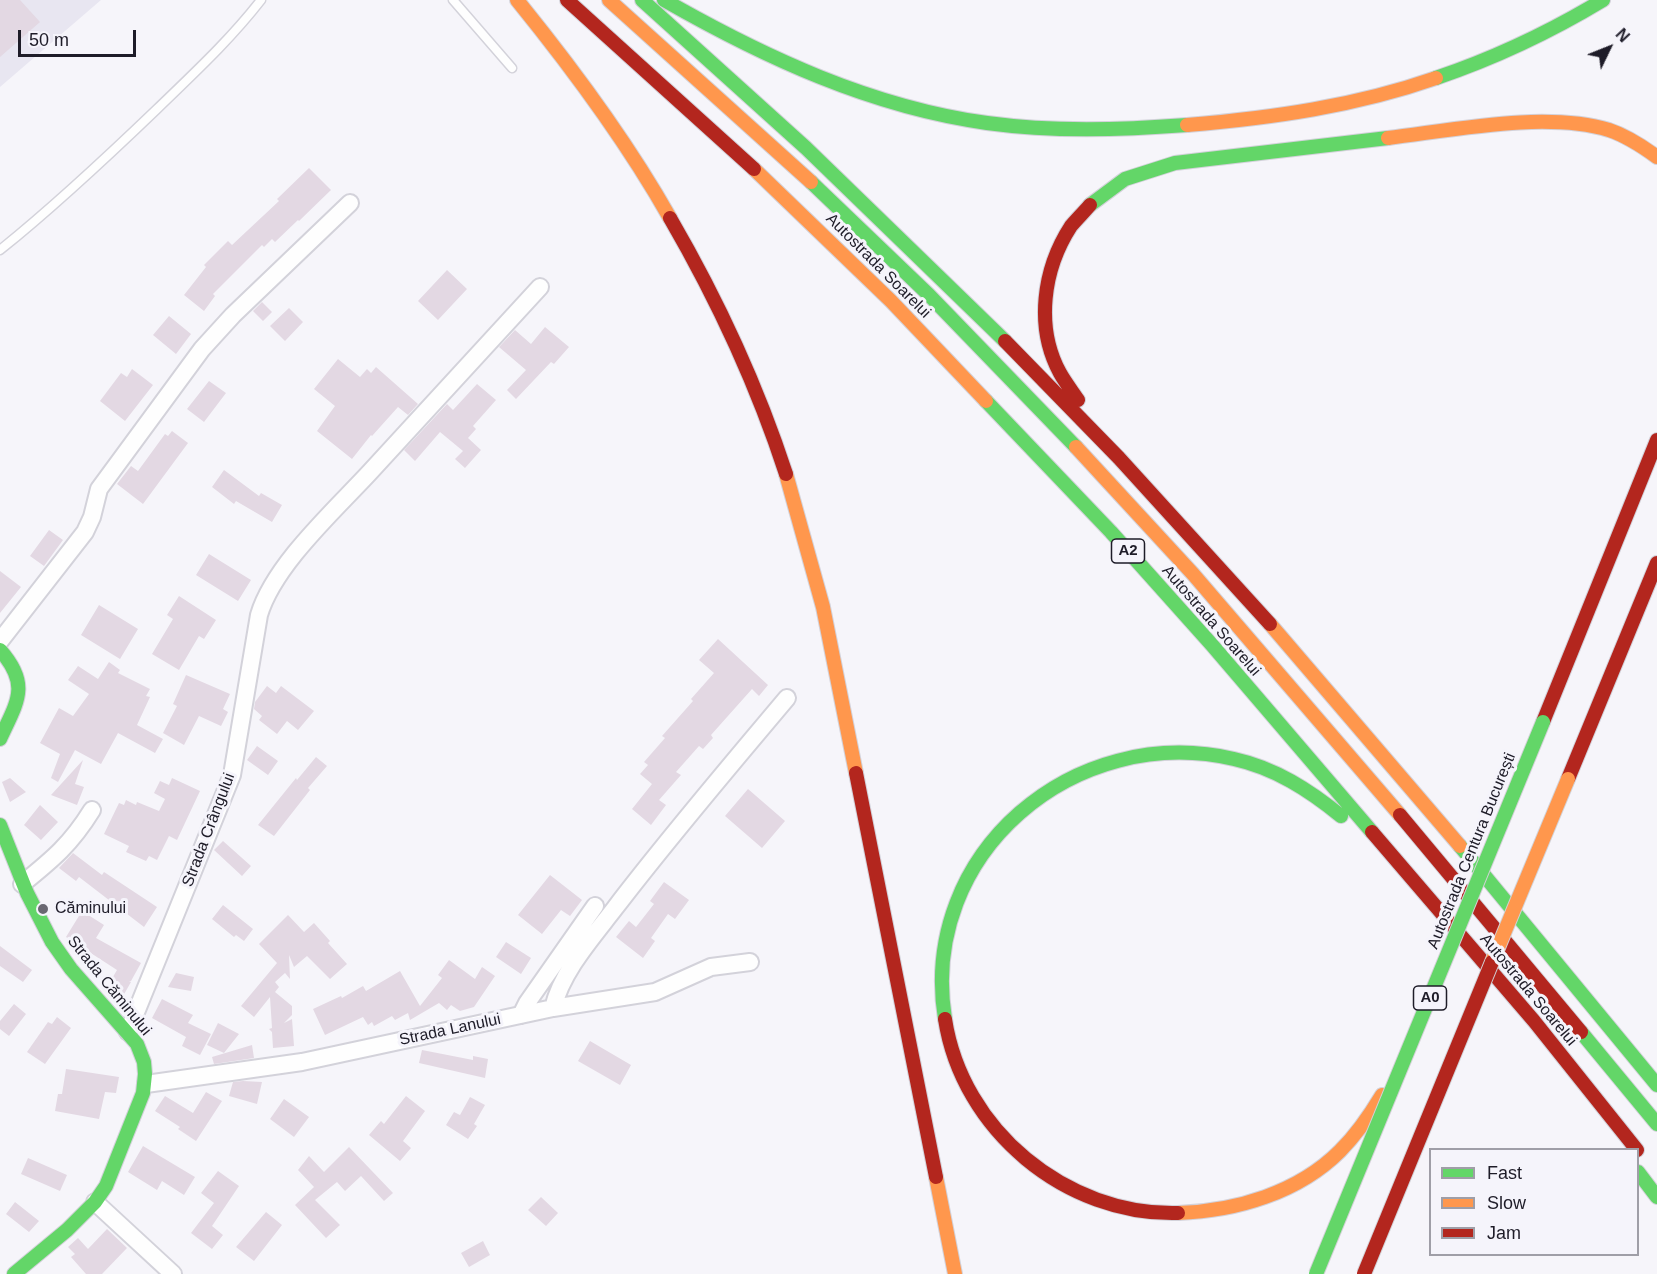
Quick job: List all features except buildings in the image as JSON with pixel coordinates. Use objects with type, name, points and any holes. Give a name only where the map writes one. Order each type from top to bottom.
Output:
[{"type":"main road","points":[[517,0],[574,71],[647,178],[711,293],[765,416],[803,532],[823,607],[955,1274]]},
{"type":"main road","name":"Autostrada Soarelui","points":[[567,0],[768,182],[891,301],[1126,549],[1212,645],[1534,1021],[1635,1148]]},
{"type":"main road","name":"Autostrada Soarelui","points":[[609,0],[796,168],[1029,397],[1250,639],[1425,844],[1657,1124]]},
{"type":"main road","points":[[642,0],[822,162],[935,271],[1154,496],[1337,701],[1657,1085]]},
{"type":"main road","points":[[664,0],[773,58],[832,82],[891,101],[955,117],[1000,125],[1051,129],[1133,129],[1312,110],[1381,96],[1437,78],[1534,38],[1603,0]]},
{"type":"main road","points":[[1154,496],[1126,456],[1075,397],[1053,355],[1046,321],[1045,295],[1049,272],[1068,228],[1101,194],[1120,181],[1147,170],[1175,163],[1527,122],[1578,123],[1612,130],[1640,144],[1657,157]]},
{"type":"main road","name":"Autostrada Centura București","points":[[1316,1274],[1655,445],[1657,425]]},
{"type":"main road","name":"A0","points":[[1364,1274],[1657,563]]},
{"type":"main road","points":[[0,650],[15,667],[20,686],[0,739]]},
{"type":"main road","points":[[1409,1050],[1368,1117],[1351,1139],[1323,1165],[1294,1184],[1268,1197],[1230,1209],[1186,1214],[1143,1212],[1110,1205],[1077,1192],[1044,1174],[1018,1153],[995,1129],[977,1105],[959,1071],[945,1021],[941,986],[945,943],[957,902],[983,852],[1011,819],[1040,795],[1082,772],[1137,755],[1172,752],[1211,754],[1260,766],[1284,776],[1316,796],[1350,824],[1381,859],[1414,881]]},
{"type":"main road","name":"Strada Căminului","points":[[0,825],[22,884],[38,918],[63,960],[128,1032],[143,1057],[146,1084]]},
{"type":"main road","points":[[1623,1043],[1657,1069]]},
{"type":"main road","points":[[1580,1079],[1599,1125],[1618,1148]]},
{"type":"main road","points":[[14,1274],[67,1230],[96,1202],[106,1186],[146,1084]]},
{"type":"main road","name":"Autostrada Soarelui","points":[[1639,1152],[1657,1174]]},
{"type":"main road","points":[[1639,1173],[1657,1197]]},
{"type":"street","points":[[0,641],[85,532],[92,518],[99,489],[202,349],[233,315],[350,202]]},
{"type":"street","name":"Strada Crângului","points":[[128,1032],[232,775],[264,599],[281,572],[316,531],[540,287]]},
{"type":"street","points":[[553,1008],[566,975],[601,926],[680,826],[787,698]]},
{"type":"street","points":[[22,884],[57,856],[77,834],[92,810]]},
{"type":"street","points":[[521,1015],[595,906]]},
{"type":"street","name":"Strada Lanului","points":[[146,1084],[302,1062],[553,1008],[655,992],[711,967],[750,962]]},
{"type":"street","points":[[96,1202],[173,1274]]},
{"type":"lane","points":[[0,250],[73,190],[218,50],[261,0]]},
{"type":"lane","points":[[453,0],[512,68]]},
{"type":"shaded area","points":[[0,0],[101,0],[0,87]]},
{"type":"traffic: fast","points":[[642,0],[806,148],[1005,341]]},
{"type":"traffic: fast","points":[[664,0],[780,60],[860,92],[902,105],[944,115],[1012,126],[1112,129],[1187,125]]},
{"type":"traffic: fast","points":[[1436,78],[1522,44],[1603,0]]},
{"type":"traffic: fast","points":[[1090,205],[1125,179],[1175,163],[1388,138]]},
{"type":"traffic: fast","points":[[811,182],[929,295],[1076,447]]},
{"type":"traffic: fast","points":[[986,401],[1111,532],[1212,645],[1372,832]]},
{"type":"traffic: fast","points":[[0,650],[10,662],[18,684],[16,704],[0,739]]},
{"type":"traffic: fast","points":[[1316,1274],[1543,722]]},
{"type":"traffic: fast","points":[[945,1019],[943,959],[956,903],[983,854],[1020,813],[1066,781],[1118,761],[1175,753],[1234,759],[1264,768],[1291,781],[1317,797],[1341,816]]},
{"type":"traffic: fast","points":[[0,825],[27,893],[52,942],[71,969],[137,1044],[144,1062],[145,1074],[143,1093],[106,1186],[95,1202],[67,1230],[14,1274]]},
{"type":"traffic: fast","points":[[1460,846],[1657,1085]]},
{"type":"traffic: fast","points":[[1581,1032],[1657,1124]]},
{"type":"traffic: fast","points":[[1639,1173],[1657,1197]]},
{"type":"traffic: slow","points":[[517,0],[598,106],[670,218]]},
{"type":"traffic: slow","points":[[609,0],[811,182]]},
{"type":"traffic: slow","points":[[1187,125],[1251,119],[1313,109],[1375,96],[1436,78]]},
{"type":"traffic: slow","points":[[1388,138],[1499,124],[1557,122],[1609,130],[1622,135],[1657,157]]},
{"type":"traffic: slow","points":[[754,169],[891,301],[986,401]]},
{"type":"traffic: slow","points":[[1076,447],[1193,574],[1400,815]]},
{"type":"traffic: slow","points":[[786,474],[823,607],[856,773]]},
{"type":"traffic: slow","points":[[1270,624],[1460,846]]},
{"type":"traffic: slow","points":[[1492,962],[1568,779]]},
{"type":"traffic: slow","points":[[1178,1213],[1244,1204],[1286,1189],[1323,1166],[1340,1151],[1363,1124],[1382,1095]]},
{"type":"traffic: slow","points":[[936,1177],[955,1274]]},
{"type":"traffic: jam","points":[[567,0],[754,169]]},
{"type":"traffic: jam","points":[[1078,400],[1060,373],[1052,355],[1047,337],[1046,298],[1049,279],[1061,243],[1071,226],[1090,205]]},
{"type":"traffic: jam","points":[[670,218],[735,343],[786,474]]},
{"type":"traffic: jam","points":[[1005,341],[1119,458],[1270,624]]},
{"type":"traffic: jam","points":[[1543,722],[1657,440]]},
{"type":"traffic: jam","points":[[1568,779],[1657,563]]},
{"type":"traffic: jam","points":[[856,773],[936,1177]]},
{"type":"traffic: jam","points":[[1400,815],[1581,1032]]},
{"type":"traffic: jam","points":[[1372,832],[1534,1021],[1635,1148]]},
{"type":"traffic: jam","points":[[1364,1274],[1492,962]]},
{"type":"traffic: jam","points":[[945,1019],[955,1059],[973,1097],[997,1130],[1026,1159],[1060,1182],[1097,1200],[1137,1210],[1178,1213]]},
{"type":"place","name":"Căminului","points":[[43,909]]}]
